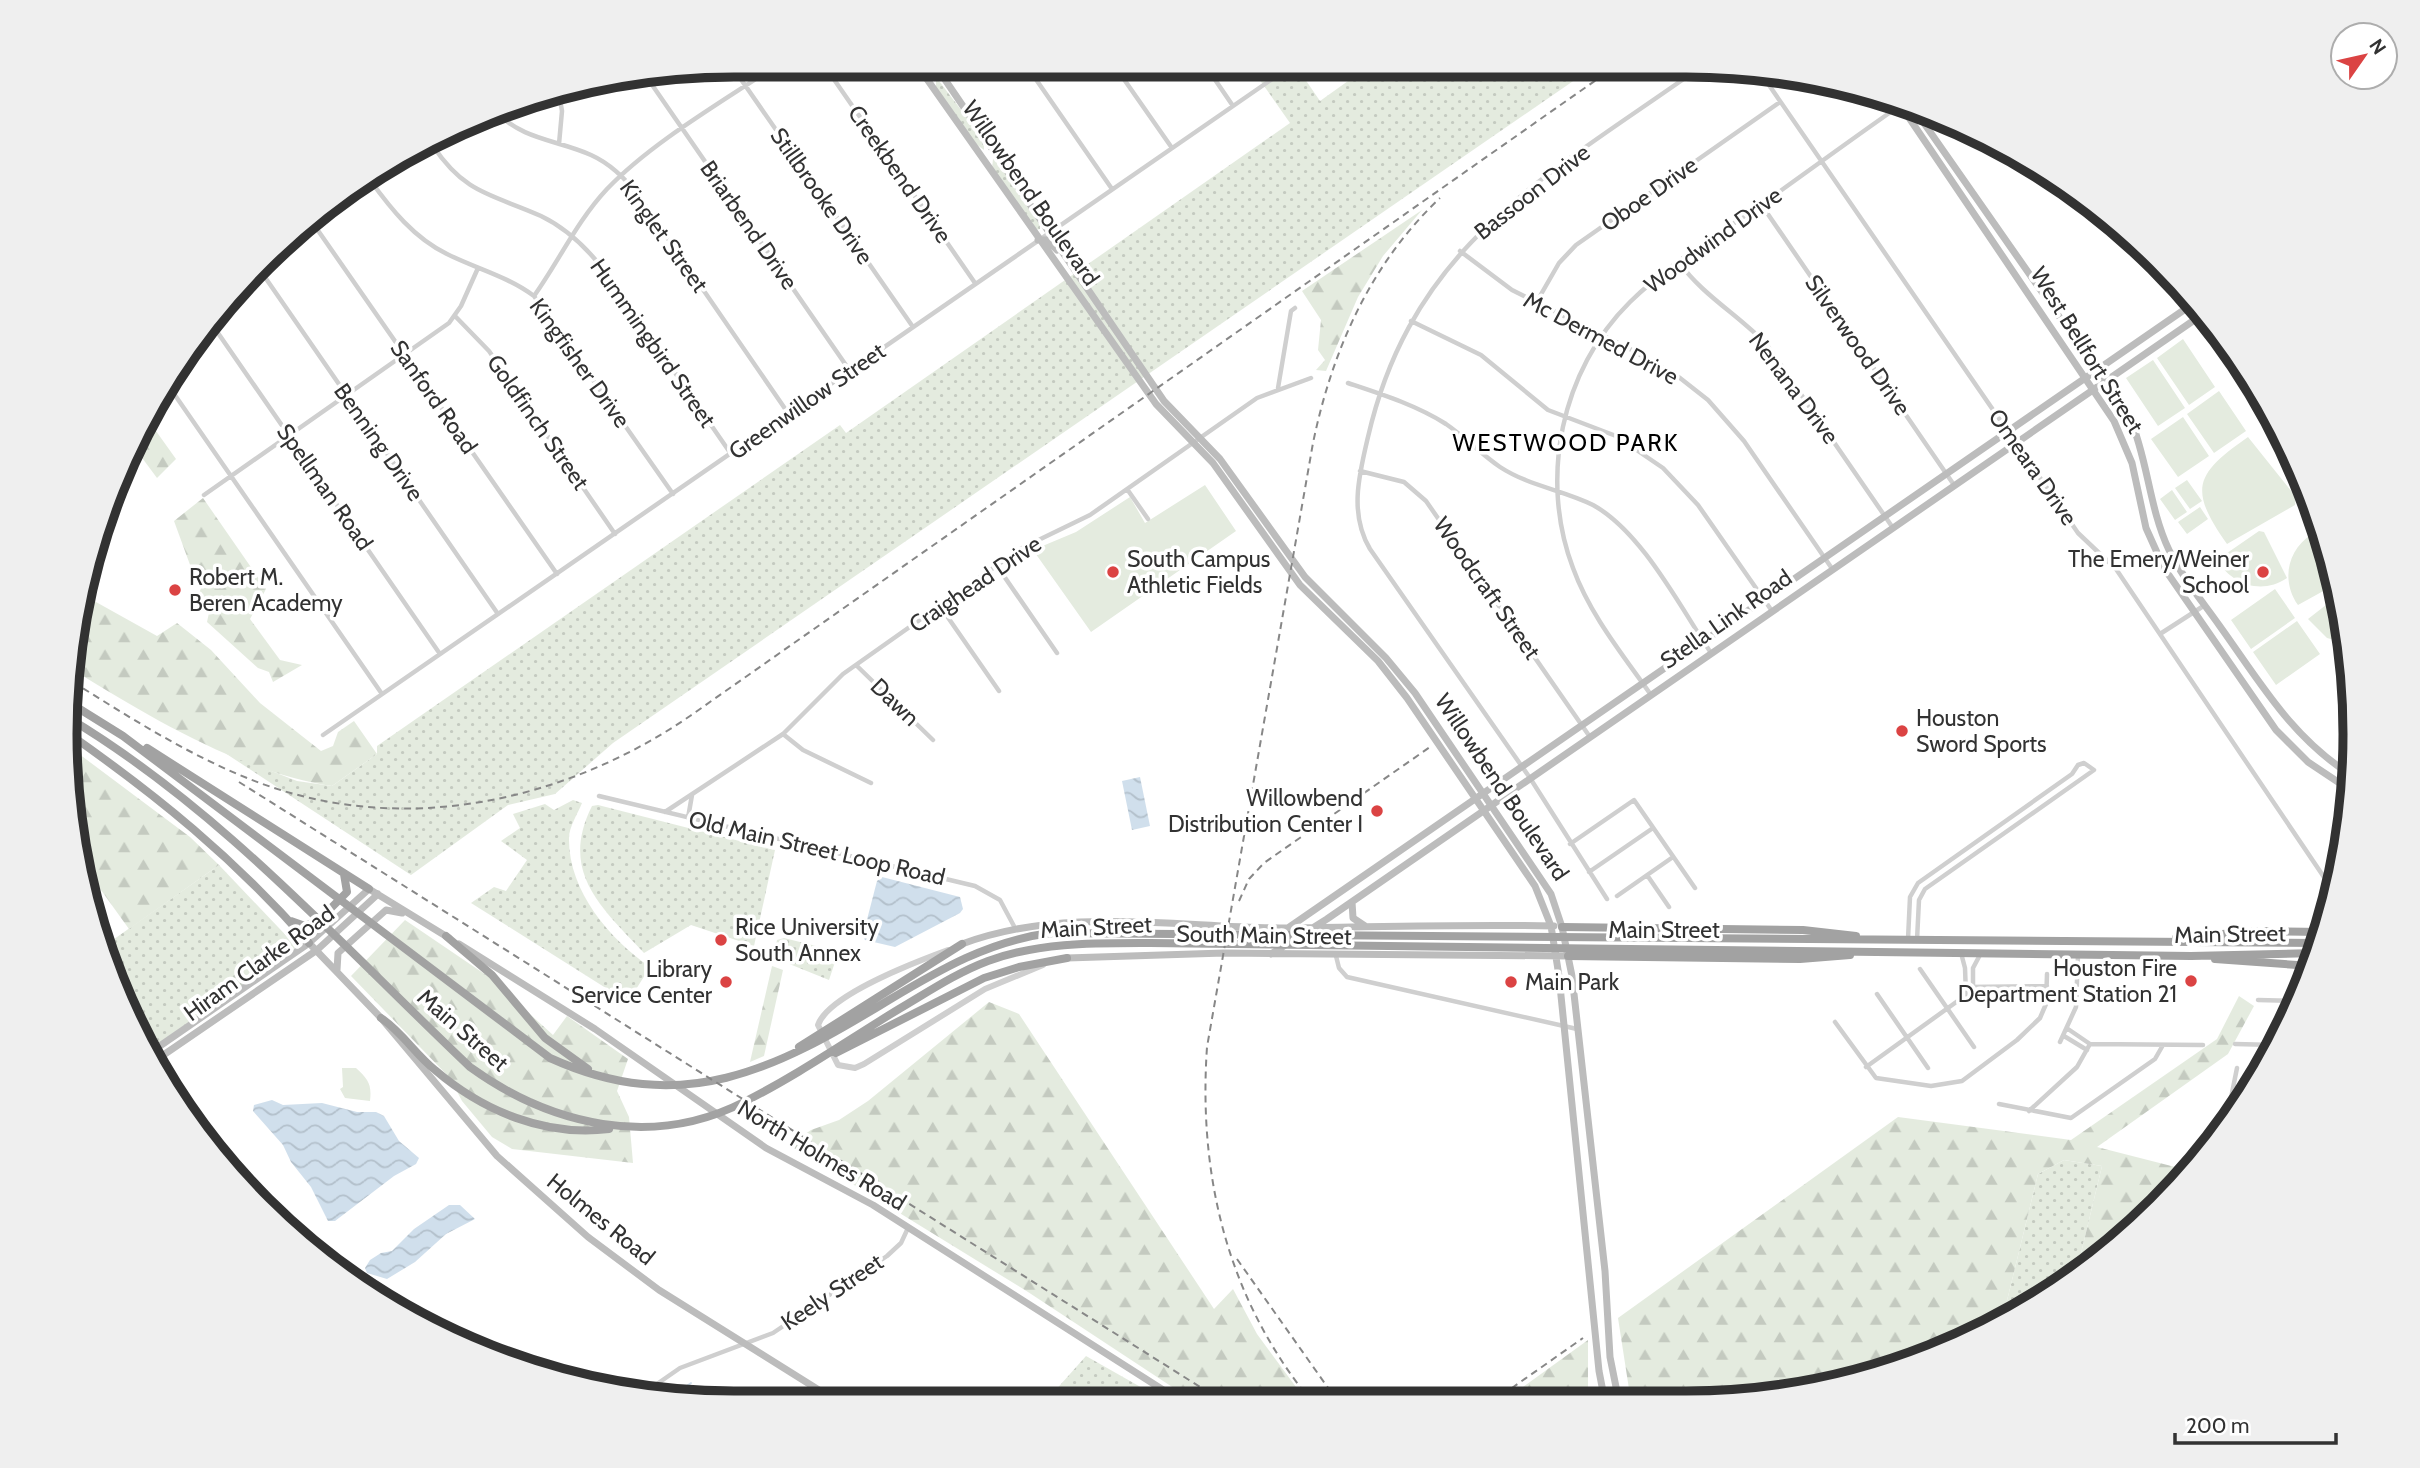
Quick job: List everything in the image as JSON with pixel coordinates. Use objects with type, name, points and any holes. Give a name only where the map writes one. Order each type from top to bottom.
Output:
[{"type":"highway","name":"Main Street","points":[[78,708],[109,727],[550,1058],[610,1080],[653,1086],[690,1086],[730,1079],[767,1067],[943,967],[1004,942],[1050,933],[1895,941],[1982,953],[2191,956],[2305,953]]},
{"type":"highway","name":"Main Street","points":[[77,724],[190,803],[295,897],[470,1067],[497,1087],[554,1114],[619,1127],[672,1125],[711,1116],[744,1102],[847,1044],[949,980],[1010,954],[1079,943],[1593,952],[1910,944],[2309,943]]},
{"type":"highway","points":[[109,727],[369,889]]},
{"type":"highway","points":[[77,740],[186,820],[289,920],[309,943]]},
{"type":"highway","points":[[289,920],[305,926],[320,919],[348,892],[343,872]]},
{"type":"highway","points":[[1562,926],[1803,930],[1895,941]]},
{"type":"highway","points":[[1589,926],[1581,935],[1585,950],[1593,952]]},
{"type":"highway","points":[[2124,943],[2257,931],[2312,932]]},
{"type":"highway","points":[[446,936],[492,975],[545,1038],[580,1065],[610,1080]]},
{"type":"highway","points":[[836,1027],[962,944]]},
{"type":"highway","points":[[1568,956],[1593,952]]},
{"type":"highway","points":[[2191,956],[2300,966]]},
{"type":"highway","points":[[847,1044],[985,978],[1019,967],[1067,958]]},
{"type":"highway","points":[[381,1018],[392,1025],[433,1069],[477,1101],[500,1112],[561,1129],[619,1127]]},
{"type":"main road","name":"Willowbend Boulevard","points":[[925,77],[1038,240],[1164,401],[1223,470],[1298,582],[1377,661],[1407,698],[1527,873],[1551,926],[1556,956],[1566,1028],[1603,1391]]},
{"type":"main road","name":"Willowbend Boulevard","points":[[943,77],[1072,266],[1093,307]]},
{"type":"main road","name":"West Bellfort Street","points":[[1911,117],[2095,389],[2124,441],[2154,549],[2194,612],[2272,723],[2308,762],[2341,784]]},
{"type":"main road","name":"West Bellfort Street","points":[[1923,122],[2130,418],[2169,550],[2283,715],[2306,742],[2342,770]]},
{"type":"main road","points":[[982,159],[994,150]]},
{"type":"main road","points":[[1943,167],[1951,162]]},
{"type":"main road","points":[[1984,225],[1991,220]]},
{"type":"main road","points":[[1038,240],[1047,240],[1072,266]]},
{"type":"main road","name":"Stella Link Road","points":[[1288,928],[2186,308]]},
{"type":"main road","points":[[2050,322],[2060,315]]},
{"type":"main road","name":"Stella Link Road","points":[[1271,954],[1352,902],[2195,319]]},
{"type":"main road","points":[[2133,472],[2147,470]]},
{"type":"main road","name":"Willowbend Boulevard","points":[[1248,506],[1306,577],[1387,658],[1415,692],[1535,867],[1557,906],[1568,956],[1578,1029],[1605,1271],[1612,1371],[1617,1391]]},
{"type":"main road","points":[[1298,582],[1306,577]]},
{"type":"main road","points":[[1407,698],[1415,692]]},
{"type":"main road","points":[[2272,723],[2283,715]]},
{"type":"main road","points":[[1377,866],[1386,878]]},
{"type":"main road","points":[[1527,873],[1535,867]]},
{"type":"main road","points":[[369,889],[446,936]]},
{"type":"main road","name":"Hiram Clarke Road","points":[[157,1048],[309,943],[369,889]]},
{"type":"main road","name":"Hiram Clarke Road","points":[[162,1056],[317,950],[378,894]]},
{"type":"main road","points":[[1352,902],[1353,918],[1366,927]]},
{"type":"main road","points":[[344,979],[336,969],[338,953],[383,911],[390,909],[410,914]]},
{"type":"main road","name":"South Main Street","points":[[962,944],[1015,928],[1082,921],[1288,928],[1562,926]]},
{"type":"main road","points":[[1526,926],[1534,931],[1538,946],[1529,956]]},
{"type":"main road","points":[[1254,927],[1255,954]]},
{"type":"main road","name":"North Holmes Road","points":[[446,936],[606,1037],[766,1148],[873,1205],[1165,1391]]},
{"type":"main road","points":[[309,943],[381,1018]]},
{"type":"main road","name":"South Main Street","points":[[1067,958],[1255,954],[1568,956]]},
{"type":"main road","points":[[235,995],[240,1003]]},
{"type":"main road","name":"Holmes Road","points":[[381,1018],[466,1123],[513,1171],[617,1260],[820,1391]]},
{"type":"main road","points":[[163,1044],[169,1052]]},
{"type":"main road","points":[[1574,1105],[1585,1104]]},
{"type":"main road","points":[[1581,1171],[1594,1170]]},
{"type":"main road","points":[[1591,1274],[1605,1271]]},
{"type":"main road","points":[[1599,1371],[1612,1371]]},
{"type":"street","name":"Stillbrooke Drive","points":[[740,77],[912,327]]},
{"type":"street","points":[[534,296],[558,263],[593,205],[621,175],[759,77]]},
{"type":"street","name":"Creekbend Drive","points":[[832,77],[975,284]]},
{"type":"street","points":[[1034,77],[1112,189]]},
{"type":"street","points":[[1123,77],[1172,148]]},
{"type":"street","points":[[1213,77],[1233,106]]},
{"type":"street","name":"Greenwillow Street","points":[[323,734],[1275,77]]},
{"type":"street","name":"Bassoon Drive","points":[[1607,899],[1530,778],[1364,538],[1357,506],[1360,471],[1378,393],[1411,321],[1460,251],[1517,198],[1687,77]]},
{"type":"street","name":"Omeara Drive","points":[[1767,82],[2081,537],[2111,562],[2326,880]]},
{"type":"street","name":"Briarbend Drive","points":[[651,83],[850,371]]},
{"type":"street","points":[[559,144],[562,111],[560,100]]},
{"type":"street","name":"Oboe Drive","points":[[1536,303],[1559,263],[1576,245],[1780,102]]},
{"type":"street","name":"Woodwind Drive","points":[[1651,695],[1582,589],[1564,541],[1558,492],[1558,464],[1576,380],[1604,334],[1627,305],[1679,262],[1822,162],[1891,110]]},
{"type":"street","name":"Kinglet Street","points":[[505,119],[523,133],[592,155],[621,175],[788,413]]},
{"type":"street","name":"Hummingbird Street","points":[[435,149],[448,167],[478,191],[542,217],[572,236],[601,267],[731,454]]},
{"type":"street","name":"Kingfisher Drive","points":[[374,185],[397,216],[424,239],[478,268],[510,279],[534,296],[673,494]]},
{"type":"street","name":"Silverwood Drive","points":[[1761,204],[1954,486]]},
{"type":"street","name":"Sanford Road","points":[[316,228],[556,574]]},
{"type":"street","name":"Mc Dermed Drive","points":[[1460,251],[1504,285],[1604,334],[1680,378],[1721,412],[1744,441],[1832,570]]},
{"type":"street","name":"Nenana Drive","points":[[1679,262],[1698,285],[1768,345],[1893,528]]},
{"type":"street","points":[[204,495],[405,355],[455,316],[478,268]]},
{"type":"street","name":"Benning Drive","points":[[264,275],[498,614]]},
{"type":"street","points":[[1278,387],[1291,311],[1295,308]]},
{"type":"street","name":"Goldfinch Street","points":[[455,316],[489,351],[615,534]]},
{"type":"street","points":[[1411,321],[1481,355],[1504,371],[1530,397],[1566,417],[1627,442],[1673,477],[1706,516],[1772,611]]},
{"type":"street","name":"Spellman Road","points":[[216,330],[440,654]]},
{"type":"street","name":"Craighead Drive","points":[[665,812],[783,734],[827,687],[1028,544],[1090,515],[1278,387],[1311,377]]},
{"type":"street","points":[[1348,383],[1437,419],[1512,474],[1595,506],[1629,534],[1711,653]]},
{"type":"street","points":[[173,392],[382,694]]},
{"type":"street","name":"Woodcraft Street","points":[[1360,471],[1404,482],[1426,501],[1590,737]]},
{"type":"street","points":[[1127,489],[1148,519]]},
{"type":"street","points":[[997,566],[1057,653]]},
{"type":"street","points":[[2160,634],[2205,605]]},
{"type":"street","points":[[940,606],[999,691]]},
{"type":"street","name":"Dawn","points":[[856,665],[933,740]]},
{"type":"street","points":[[783,734],[803,750],[871,783]]},
{"type":"street","points":[[2081,763],[2088,764],[2094,770],[1925,889],[1919,900],[1910,944],[1910,897],[1918,883],[2061,782],[2081,763]]},
{"type":"street","points":[[2061,782],[2067,789]]},
{"type":"street","points":[[688,818],[692,794]]},
{"type":"street","name":"Old Main Street Loop Road","points":[[599,796],[975,886],[1000,900],[1015,928]]},
{"type":"street","points":[[1570,844],[1634,800],[1695,888]]},
{"type":"street","points":[[2001,825],[2007,832]]},
{"type":"street","points":[[1589,872],[1653,828]]},
{"type":"street","points":[[1617,896],[1674,856]]},
{"type":"street","points":[[1932,873],[1937,881]]},
{"type":"street","points":[[1647,875],[1669,907]]},
{"type":"street","name":"South Main Street","points":[[962,944],[914,962],[827,1009],[818,1025],[838,1065],[855,1068],[864,1064],[985,989],[1067,958]]},
{"type":"street","points":[[1866,1067],[1966,995],[1966,974],[1960,952]]},
{"type":"street","points":[[1973,987],[1973,972],[1982,953]]},
{"type":"street","points":[[2078,953],[2078,998],[2062,1039],[2087,1051]]},
{"type":"street","points":[[1336,956],[1339,968],[1347,977],[1578,1029]]},
{"type":"street","points":[[1920,969],[1974,1047]]},
{"type":"street","points":[[1966,974],[1973,972]]},
{"type":"street","points":[[1835,1022],[1866,1067],[1877,1078],[1931,1086],[1962,1081],[2033,1027],[2044,1011],[2047,974]]},
{"type":"street","points":[[1966,987],[2047,986]]},
{"type":"street","points":[[1877,994],[1928,1068]]},
{"type":"street","points":[[2258,1000],[2286,1001]]},
{"type":"street","points":[[2068,1029],[2090,1044],[2203,1045]]},
{"type":"street","points":[[2029,1111],[2077,1067],[2090,1044]]},
{"type":"street","points":[[2235,1044],[2264,1045]]},
{"type":"street","points":[[1999,1104],[2071,1118],[2155,1059],[2164,1045]]},
{"type":"street","points":[[2231,1101],[2237,1068]]},
{"type":"street","points":[[2234,1087],[2239,1088]]},
{"type":"street","name":"Keely Street","points":[[654,1386],[680,1368],[747,1345],[795,1319],[887,1256],[901,1244],[908,1228]]},
{"type":"green space","points":[[936,77],[984,140],[984,150],[976,144],[936,87]]},
{"type":"green space","points":[[1258,77],[1304,77],[1320,101],[1354,77],[1579,77],[613,743],[555,794],[508,805],[411,875],[225,753],[297,781],[332,786],[377,754],[377,746],[840,425],[846,433],[1290,123]]},
{"type":"green space","points":[[993,159],[999,162],[1040,224],[1040,229],[1036,230],[992,169]]},
{"type":"green space","points":[[1422,210],[1383,256],[1358,297],[1326,371],[1316,370],[1325,360],[1318,350],[1321,320],[1302,291]]},
{"type":"green space","points":[[2183,339],[2215,387],[2189,405],[2157,358]]},
{"type":"green space","points":[[2153,360],[2185,408],[2158,426],[2126,378]]},
{"type":"green space","points":[[2219,391],[2246,431],[2214,453],[2187,414]]},
{"type":"green space","points":[[2183,417],[2209,456],[2178,477],[2151,439]]},
{"type":"green space","points":[[153,427],[176,459],[157,478],[140,455]]},
{"type":"green space","points":[[2248,437],[2296,497],[2295,505],[2227,544],[2206,509],[2203,484],[2217,462]]},
{"type":"green space","points":[[2187,480],[2202,501],[2190,509],[2175,488]]},
{"type":"green space","name":"South Campus Athletic Fields","points":[[1205,485],[1236,531],[1091,632],[1033,550],[1076,532],[1130,497],[1145,523]]},
{"type":"green space","points":[[2172,490],[2187,512],[2175,520],[2160,499]]},
{"type":"green space","points":[[203,498],[266,589],[250,619],[280,660],[302,665],[273,682],[269,672],[258,668],[207,622],[210,608],[194,606],[205,578],[193,573],[174,521]]},
{"type":"green space","points":[[2200,507],[2208,519],[2187,534],[2178,522]]},
{"type":"green space","points":[[2259,531],[2264,532],[2287,578],[2268,586],[2248,585],[2239,581],[2223,569],[2217,560]]},
{"type":"green space","points":[[2312,534],[2326,589],[2298,605],[2288,576],[2292,557]]},
{"type":"green space","points":[[2275,589],[2295,618],[2251,649],[2231,620]]},
{"type":"green space","points":[[91,599],[157,636],[177,623],[211,650],[260,703],[321,751],[333,746],[338,732],[354,721],[377,754],[332,786],[265,769],[232,756],[135,707],[80,674]]},
{"type":"green space","points":[[2329,602],[2336,640],[2327,638],[2308,619]]},
{"type":"green space","points":[[2297,621],[2320,654],[2276,685],[2253,652]]},
{"type":"green space","points":[[77,753],[190,837],[219,865],[129,929],[94,880],[83,820]]},
{"type":"green space","points":[[573,800],[582,803],[569,838],[575,876],[583,894],[606,928],[650,967],[628,1002],[471,903],[494,887],[506,891],[527,860],[501,841],[520,828],[513,814],[545,804],[554,810]]},
{"type":"green space","points":[[598,805],[775,850],[754,946],[691,925],[644,953],[600,904],[583,869],[580,850],[583,829],[592,806]]},
{"type":"green space","points":[[219,865],[297,947],[156,1045],[127,985],[111,941]]},
{"type":"green space","points":[[405,920],[489,977],[553,1035],[567,1016],[628,1059],[617,1091],[629,1117],[633,1163],[512,1149],[492,1137],[462,1101],[450,1078],[351,976]]},
{"type":"green space","points":[[784,938],[836,951],[838,953],[829,980],[777,959],[774,954],[777,940]]},
{"type":"green space","points":[[772,966],[783,970],[764,1056],[750,1062]]},
{"type":"green space","points":[[2239,996],[2254,1006],[2228,1054],[2097,1147],[2179,1168],[2151,1199],[2079,1260],[2102,1166],[2064,1160],[2038,1174],[2005,1308],[1937,1341],[1856,1369],[1729,1390],[1629,1391],[1618,1318],[1898,1117],[2071,1140],[2217,1039]]},
{"type":"green space","points":[[989,1002],[1019,1014],[1214,1309],[1233,1289],[1257,1334],[1299,1391],[1178,1391],[1028,1292],[789,1145],[811,1130],[839,1120],[868,1101]]},
{"type":"green space","points":[[342,1068],[356,1068],[364,1075],[370,1086],[370,1101],[345,1098],[340,1089],[343,1087]]},
{"type":"green space","points":[[2064,1160],[2102,1166],[2079,1260],[2005,1308],[2038,1174]]},
{"type":"green space","points":[[1588,1340],[1588,1391],[1517,1391]]},
{"type":"green space","points":[[1086,1356],[1148,1391],[1055,1391]]},
{"type":"water","points":[[1140,777],[1150,826],[1132,830],[1122,781]]},
{"type":"water","points":[[882,877],[960,897],[963,909],[895,947],[865,940],[863,935],[877,881]]},
{"type":"water","points":[[272,1100],[283,1105],[322,1103],[357,1112],[376,1112],[384,1116],[399,1141],[419,1158],[416,1164],[394,1176],[335,1221],[328,1221],[311,1187],[291,1162],[283,1145],[253,1111],[254,1105]]},
{"type":"water","points":[[449,1205],[460,1205],[475,1219],[446,1234],[415,1262],[387,1279],[367,1273],[365,1268],[370,1260],[381,1253],[392,1251],[414,1229]]},
{"type":"waterway","points":[[683,1389],[691,1383]]},
{"type":"railway","points":[[79,685],[141,724],[212,762],[260,783],[315,799],[371,807],[427,808],[483,802],[538,789],[591,770],[642,745],[690,716],[1600,77]]},
{"type":"railway","points":[[1304,1391],[1283,1363],[1259,1322],[1239,1279],[1225,1235],[1214,1190],[1208,1143],[1205,1095],[1207,1047],[1321,409],[1343,342],[1374,280],[1393,251],[1440,198]]},
{"type":"railway","points":[[1239,901],[1249,879],[1264,863],[1430,747]]},
{"type":"railway","points":[[239,782],[1207,1391]]},
{"type":"railway","points":[[1237,1259],[1330,1391]]},
{"type":"railway","points":[[1508,1391],[1583,1338]]},
{"type":"place","name":"South Campus Athletic Fields","points":[[1113,572]]},
{"type":"place","name":"The Emery/Weiner School","points":[[2263,572]]},
{"type":"place","name":"Robert M. Beren Academy","points":[[175,590]]},
{"type":"place","name":"Houston Sword Sports","points":[[1902,731]]},
{"type":"place","name":"Willowbend Distribution Center I","points":[[1377,811]]},
{"type":"place","name":"Rice University South Annex","points":[[721,940]]},
{"type":"place","name":"Houston Fire Department Station 21","points":[[2191,981]]},
{"type":"place","name":"Library Service Center","points":[[726,982]]},
{"type":"place","name":"Main Park","points":[[1511,982]]},
{"type":"district","name":"WESTWOOD PARK","points":[[1566,443]]}]
